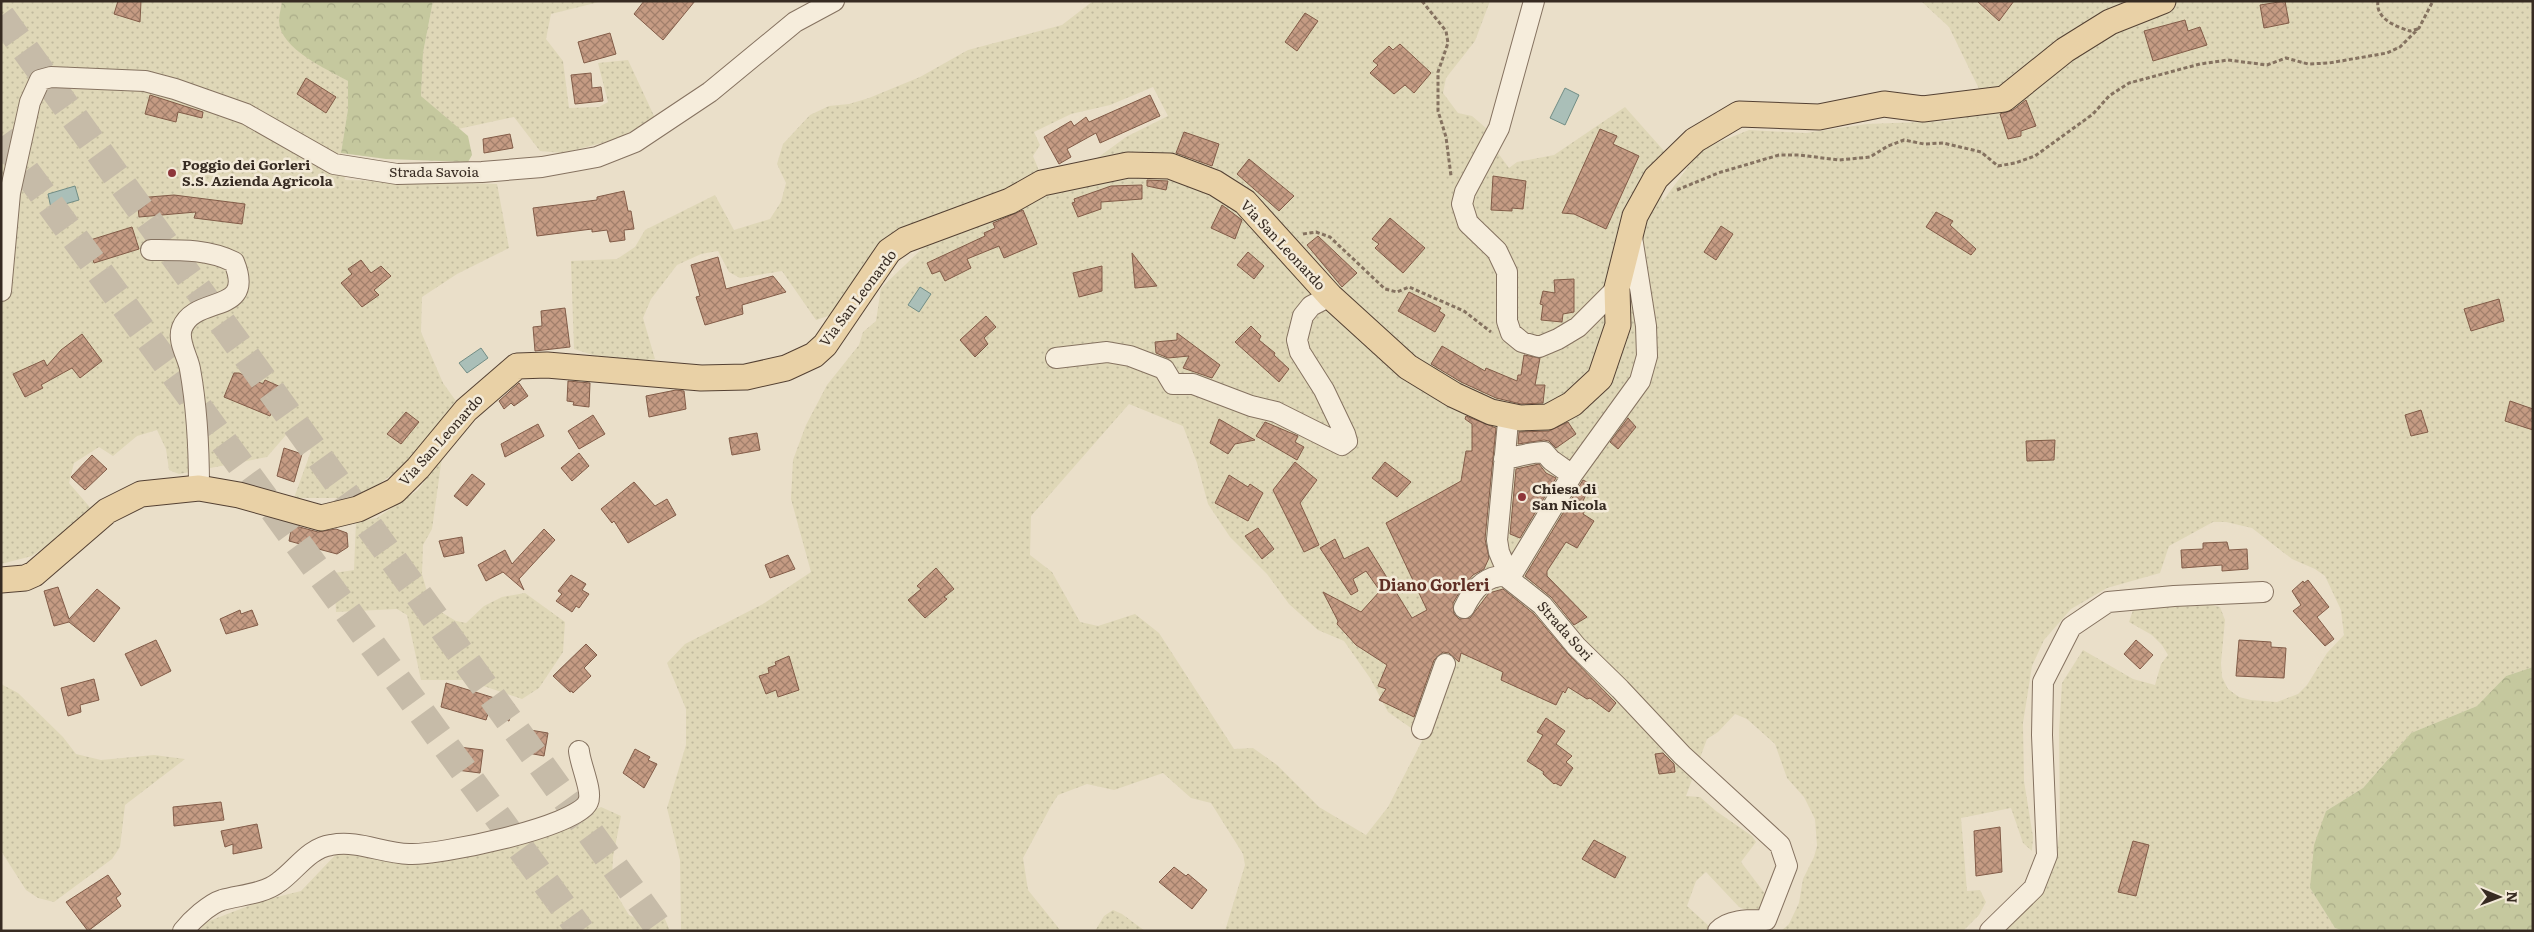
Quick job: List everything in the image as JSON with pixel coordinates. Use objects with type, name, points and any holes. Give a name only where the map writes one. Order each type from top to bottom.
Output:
[{"type":"main road","name":"Via San Leonardo","points":[[1,580],[25,578],[34,574],[108,511],[141,494],[199,488],[238,494],[321,518],[358,509],[395,491],[418,468],[466,410],[517,366],[547,365],[701,378],[746,377],[786,368],[814,355],[825,345],[889,251],[922,232],[1001,205],[1042,183],[1128,165],[1170,166],[1215,183],[1245,202],[1330,296],[1408,367],[1454,395],[1491,412],[1520,418],[1548,417],[1572,404],[1600,378],[1618,325],[1617,288],[1636,216],[1656,178],[1695,140],[1739,114],[1819,117],[1884,104],[1923,109],[2004,99],[2066,50],[2102,27],[2163,1]]},
{"type":"street","name":"Strada Savoia","points":[[1,291],[10,193],[30,102],[40,80],[51,77],[145,81],[167,87],[246,114],[334,164],[397,174],[482,172],[542,167],[597,158],[635,142],[710,92],[795,22],[834,1]]},
{"type":"street","points":[[1534,1],[1499,128],[1465,192],[1462,204],[1468,223],[1497,251],[1508,272],[1507,321],[1511,333],[1522,342],[1539,347],[1578,327],[1617,288]]},
{"type":"street","points":[[1510,576],[1572,475],[1640,381],[1647,356],[1646,326],[1631,234]]},
{"type":"street","points":[[151,250],[200,251],[220,255],[234,262],[240,276],[236,292],[228,301],[191,315],[181,329],[182,343],[189,362],[196,404],[199,488]]},
{"type":"street","points":[[1056,358],[1107,352],[1130,356],[1164,369],[1173,384],[1193,384],[1251,406],[1276,412],[1342,444],[1348,441],[1324,390],[1300,352],[1298,340],[1303,316],[1311,306],[1330,296]]},
{"type":"street","points":[[1510,576],[1497,547],[1508,422],[1520,418]]},
{"type":"street","points":[[1504,459],[1518,457],[1530,452],[1544,452],[1551,460],[1572,475]]},
{"type":"street","points":[[1464,608],[1470,595],[1486,581],[1495,576],[1510,576]]},
{"type":"street","name":"Strada Sori","points":[[1510,576],[1510,581],[1542,605],[1576,646],[1620,689],[1682,755],[1780,845],[1787,866],[1766,920],[1744,921],[1724,925],[1718,931]]},
{"type":"street","points":[[1990,931],[2034,888],[2046,855],[2042,682],[2071,627],[2108,602],[2174,596],[2263,592]]},
{"type":"street","points":[[1422,729],[1445,664]]},
{"type":"street","points":[[183,931],[219,901],[250,894],[278,883],[303,860],[328,845],[352,843],[410,855],[476,847],[544,826],[574,814],[586,806],[589,798],[579,751]]},
{"type":"path","points":[[1422,1],[1446,30],[1448,43],[1438,72],[1438,111],[1446,137],[1452,183],[1458,192],[1465,192]]},
{"type":"path","points":[[2378,1],[2377,7],[2388,21],[2410,31],[2419,28]]},
{"type":"path","points":[[1673,192],[1718,173],[1779,155],[1799,155],[1840,160],[1870,157],[1888,146],[1904,140],[1924,144],[1943,143],[1981,152],[1998,166],[2015,163],[2034,156],[2056,142],[2070,129],[2093,114],[2109,96],[2129,84],[2200,64],[2228,60],[2267,65],[2286,58],[2308,64],[2370,58],[2400,47],[2419,28],[2433,1]]},
{"type":"path","points":[[1277,238],[1316,232],[1330,237],[1385,289],[1397,292],[1409,287],[1464,311],[1485,329],[1501,338],[1511,333]]},
{"type":"shaded area","points":[[1,1],[282,1],[279,23],[332,72],[348,81],[348,109],[341,153],[345,180],[497,184],[509,248],[457,274],[422,297],[421,332],[443,383],[456,401],[441,426],[402,468],[374,487],[348,498],[294,498],[311,451],[301,442],[286,435],[267,457],[179,474],[169,470],[166,449],[157,430],[137,436],[113,456],[99,447],[74,463],[69,483],[94,512],[32,556],[1,564]]},
{"type":"shaded area","points":[[433,1],[603,1],[551,14],[546,39],[563,61],[569,108],[599,107],[608,102],[598,63],[628,60],[655,118],[617,139],[563,153],[540,151],[514,117],[458,129],[421,96],[423,53]]},
{"type":"shaded area","points":[[1093,1],[1490,1],[1475,41],[1446,78],[1443,93],[1458,113],[1472,116],[1486,128],[1498,153],[1509,168],[1517,162],[1554,155],[1625,107],[1665,152],[1662,202],[1697,155],[1707,147],[1749,130],[1806,133],[1867,124],[1948,121],[1984,113],[1982,95],[1949,27],[1921,1],[2533,1],[2533,667],[2506,676],[2477,706],[2411,733],[2363,788],[2326,811],[2310,888],[2335,928],[2344,931],[2000,931],[2032,902],[2053,870],[2060,831],[2059,731],[2062,683],[2083,650],[2133,679],[2155,685],[2161,664],[2168,655],[2162,645],[2152,635],[2129,622],[2133,610],[2157,604],[2207,604],[2220,607],[2225,620],[2221,663],[2222,677],[2228,689],[2239,697],[2277,702],[2298,694],[2307,685],[2327,653],[2344,635],[2341,610],[2325,576],[2315,569],[2292,559],[2252,528],[2226,522],[2213,522],[2169,546],[2160,573],[2107,588],[2071,609],[2044,640],[2032,666],[2023,723],[2024,781],[2033,837],[2032,851],[2023,843],[2011,808],[1961,818],[1967,891],[1980,890],[1986,902],[1979,915],[1963,931],[1781,931],[1789,924],[1799,903],[1803,879],[1814,857],[1817,846],[1815,819],[1804,797],[1787,778],[1775,744],[1747,719],[1735,714],[1718,732],[1707,739],[1686,796],[1700,797],[1716,811],[1752,836],[1756,842],[1741,862],[1769,899],[1755,914],[1739,907],[1706,872],[1696,881],[1687,906],[1710,927],[1707,931],[1225,931],[1245,865],[1243,854],[1211,803],[1191,798],[1163,773],[1114,790],[1087,784],[1058,795],[1023,858],[1028,890],[1061,931],[681,931],[680,860],[667,808],[686,745],[686,709],[667,663],[685,644],[763,604],[811,572],[791,499],[793,460],[806,425],[827,385],[859,345],[863,332],[876,321],[881,288],[928,243],[1096,159],[1126,137],[1168,116],[1153,87],[1110,105],[1071,114],[1034,132],[1040,145],[1033,156],[1040,173],[911,227],[831,315],[816,320],[782,271],[740,278],[729,272],[718,251],[701,254],[677,265],[651,299],[643,318],[655,359],[638,361],[599,357],[574,349],[571,261],[617,259],[635,247],[645,230],[715,195],[734,230],[770,219],[781,202],[786,183],[777,164],[783,144],[810,115],[829,106],[849,104],[869,98],[920,77],[968,50],[1062,25]],"holes":[[[1129,404],[1183,426],[1197,463],[1208,504],[1230,537],[1267,574],[1289,604],[1318,630],[1344,641],[1370,678],[1388,712],[1424,737],[1388,807],[1366,835],[1319,807],[1277,765],[1253,748],[1234,749],[1159,633],[1135,614],[1098,626],[1080,622],[1052,572],[1030,555],[1031,516]]]},
{"type":"shaded area","points":[[442,457],[432,529],[423,545],[422,574],[431,606],[456,621],[466,623],[484,606],[502,597],[525,593],[565,622],[563,652],[539,688],[522,699],[466,680],[421,680],[407,615],[397,609],[336,612],[334,573],[354,570],[356,521],[377,518],[418,490]]},
{"type":"shaded area","points":[[1,684],[18,693],[63,737],[76,754],[101,760],[154,755],[185,759],[125,805],[120,847],[112,859],[54,902],[38,898],[26,890],[1,851]]},
{"type":"shaded area","points":[[601,807],[621,816],[613,857],[612,877],[618,897],[629,915],[640,920],[659,905],[670,931],[200,931],[204,923],[261,901],[301,891],[341,849],[405,860],[587,814]]},
{"type":"shaded area","points":[[1113,910],[1122,914],[1145,931],[1095,931],[1104,916]]},
{"type":"green space","points":[[282,1],[433,1],[423,53],[421,96],[468,136],[472,155],[468,162],[386,159],[341,153],[348,109],[348,81],[306,57],[287,40],[281,31],[279,21]]},
{"type":"green space","points":[[2533,667],[2533,931],[2344,931],[2335,928],[2310,888],[2314,845],[2326,811],[2363,788],[2411,733],[2477,706],[2506,676]]},
{"type":"water","points":[[1565,88],[1579,95],[1565,125],[1550,118]]},
{"type":"water","points":[[75,186],[79,200],[51,208],[48,194]]},
{"type":"water","points":[[920,287],[931,294],[919,312],[908,305]]},
{"type":"water","points":[[481,348],[488,358],[467,373],[459,363]]},
{"type":"building","points":[[118,1],[141,1],[140,22],[114,14]]},
{"type":"building","points":[[644,1],[695,1],[663,40],[634,14]]},
{"type":"building","points":[[1977,1],[2014,1],[1999,21]]},
{"type":"building","points":[[2285,1],[2289,23],[2264,28],[2260,5]]},
{"type":"building","points":[[1305,13],[1318,21],[1297,51],[1285,42]]},
{"type":"building","points":[[2185,20],[2188,31],[2200,27],[2207,45],[2153,61],[2144,31]]},
{"type":"building","points":[[610,33],[616,54],[584,63],[578,42]]},
{"type":"building","points":[[1400,44],[1431,73],[1414,93],[1405,85],[1394,94],[1370,73],[1378,65],[1373,61],[1389,46],[1393,50]]},
{"type":"building","points":[[591,73],[592,88],[601,87],[603,101],[575,104],[571,75]]},
{"type":"building","points":[[306,78],[336,97],[326,113],[297,94]]},
{"type":"building","points":[[150,95],[203,112],[202,118],[178,112],[176,122],[145,114]]},
{"type":"building","points":[[1150,95],[1160,116],[1100,143],[1096,133],[1067,149],[1071,157],[1059,164],[1044,137],[1071,121],[1074,126],[1086,117],[1089,122]]},
{"type":"building","points":[[2026,100],[2036,126],[2021,131],[2021,136],[2008,139],[2000,114],[2013,110]]},
{"type":"building","points":[[1600,129],[1617,136],[1613,144],[1639,156],[1606,229],[1574,214],[1562,213]]},
{"type":"building","points":[[1184,132],[1219,144],[1212,166],[1176,153]]},
{"type":"building","points":[[510,134],[513,148],[484,153],[483,139]]},
{"type":"building","points":[[1249,159],[1294,196],[1279,211],[1237,174]]},
{"type":"building","points":[[1493,176],[1526,181],[1523,209],[1512,208],[1512,211],[1491,210]]},
{"type":"building","points":[[1147,180],[1168,181],[1166,190],[1147,186]]},
{"type":"building","points":[[1142,185],[1142,199],[1101,202],[1101,209],[1078,217],[1072,203],[1075,202],[1074,199],[1111,186]]},
{"type":"building","points":[[624,191],[628,211],[631,211],[634,229],[624,230],[625,240],[610,242],[607,230],[592,232],[592,229],[537,236],[533,208],[597,200],[597,197]]},
{"type":"building","points":[[174,195],[245,204],[242,224],[194,218],[196,212],[139,217],[137,198]]},
{"type":"building","points":[[1222,205],[1242,220],[1235,239],[1211,228]]},
{"type":"building","points":[[1023,210],[1037,244],[1004,258],[999,246],[967,259],[971,268],[945,281],[940,271],[932,274],[927,263],[985,236],[984,233],[995,228],[993,223]]},
{"type":"building","points":[[1936,212],[1953,221],[1950,225],[1976,249],[1971,255],[1926,227]]},
{"type":"building","points":[[1390,218],[1425,248],[1403,273],[1375,248],[1379,244],[1372,239]]},
{"type":"building","points":[[1721,226],[1733,234],[1716,260],[1704,252]]},
{"type":"building","points":[[132,227],[139,249],[94,263],[87,241]]},
{"type":"building","points":[[1318,236],[1357,273],[1342,287],[1307,245]]},
{"type":"building","points":[[1248,252],[1264,266],[1254,279],[1237,265]]},
{"type":"building","points":[[1132,253],[1157,286],[1135,288]]},
{"type":"building","points":[[718,257],[726,289],[773,276],[786,292],[742,305],[743,314],[705,325],[696,297],[700,296],[691,265]]},
{"type":"building","points":[[361,260],[371,273],[381,266],[391,276],[374,290],[379,295],[362,307],[341,283],[352,274],[348,269]]},
{"type":"building","points":[[1102,266],[1102,291],[1079,297],[1073,273]]},
{"type":"building","points":[[1574,279],[1574,312],[1563,314],[1562,322],[1541,320],[1543,305],[1540,304],[1543,291],[1555,293],[1554,280]]},
{"type":"building","points":[[1409,292],[1441,308],[1439,311],[1445,315],[1435,332],[1398,311]]},
{"type":"building","points":[[2499,299],[2504,321],[2471,331],[2464,309]]},
{"type":"building","points":[[565,308],[570,347],[535,351],[533,327],[542,326],[541,311]]},
{"type":"building","points":[[986,316],[996,327],[984,338],[988,344],[975,357],[960,340]]},
{"type":"building","points":[[1251,326],[1261,336],[1259,340],[1275,353],[1274,355],[1289,369],[1279,382],[1235,342]]},
{"type":"building","points":[[1177,333],[1220,365],[1212,378],[1183,368],[1189,356],[1168,358],[1156,353],[1155,342],[1177,340]]},
{"type":"building","points":[[82,334],[102,361],[80,378],[72,368],[41,385],[43,388],[25,397],[13,374],[44,360],[47,366],[61,350]]},
{"type":"building","points":[[1442,346],[1485,371],[1486,368],[1517,381],[1518,375],[1521,375],[1524,355],[1540,358],[1535,385],[1545,385],[1543,403],[1521,404],[1496,398],[1461,382],[1431,364]]},
{"type":"building","points":[[234,373],[239,373],[263,384],[265,380],[283,388],[270,416],[224,397]]},
{"type":"building","points":[[568,381],[590,383],[589,407],[573,405],[574,402],[567,401]]},
{"type":"building","points":[[519,383],[528,396],[514,406],[511,403],[504,409],[499,401]]},
{"type":"building","points":[[676,390],[684,391],[686,409],[649,417],[646,396]]},
{"type":"building","points":[[2510,401],[2533,409],[2533,430],[2505,421]]},
{"type":"building","points":[[2421,410],[2428,432],[2411,436],[2405,415]]},
{"type":"building","points":[[406,412],[419,422],[401,444],[387,434]]},
{"type":"building","points":[[593,415],[605,434],[579,449],[568,431]]},
{"type":"building","points":[[1466,416],[1496,428],[1485,539],[1489,558],[1484,569],[1473,575],[1462,588],[1453,603],[1454,614],[1459,619],[1470,618],[1489,593],[1503,589],[1534,614],[1568,654],[1616,703],[1609,712],[1590,698],[1587,699],[1568,687],[1565,693],[1563,691],[1556,705],[1501,680],[1503,672],[1461,653],[1459,662],[1449,653],[1443,652],[1434,660],[1414,717],[1379,700],[1386,689],[1378,686],[1387,665],[1356,645],[1337,624],[1338,621],[1323,592],[1361,612],[1380,591],[1366,571],[1353,579],[1358,591],[1351,595],[1320,548],[1335,539],[1344,559],[1368,547],[1412,618],[1427,610],[1386,523],[1461,481],[1466,451],[1472,451],[1472,424],[1465,419]]},
{"type":"building","points":[[1628,418],[1636,427],[1618,449],[1610,442]]},
{"type":"building","points":[[1219,419],[1255,440],[1235,444],[1228,454],[1210,443]]},
{"type":"building","points":[[1265,422],[1298,436],[1295,442],[1304,447],[1297,460],[1256,436]]},
{"type":"building","points":[[1568,422],[1576,434],[1556,448],[1549,441],[1544,440],[1518,444],[1519,432],[1549,431]]},
{"type":"building","points":[[538,424],[544,436],[505,457],[501,444]]},
{"type":"building","points":[[757,433],[760,450],[732,455],[729,438]]},
{"type":"building","points":[[2055,440],[2054,460],[2027,461],[2026,441]]},
{"type":"building","points":[[284,448],[302,454],[294,482],[277,476]]},
{"type":"building","points":[[579,453],[589,466],[572,481],[561,468]]},
{"type":"building","points":[[92,455],[107,469],[85,490],[71,477]]},
{"type":"building","points":[[1295,462],[1317,480],[1300,503],[1319,545],[1304,552],[1273,490]]},
{"type":"building","points":[[1385,462],[1411,482],[1397,497],[1372,478]]},
{"type":"building","name":"Chiesa di San Nicola","points":[[1539,464],[1546,473],[1556,478],[1520,538],[1510,534],[1516,469]]},
{"type":"building","points":[[472,474],[485,484],[467,506],[454,496]]},
{"type":"building","points":[[1229,475],[1248,487],[1250,484],[1263,493],[1248,521],[1215,503]]},
{"type":"building","points":[[1583,480],[1591,484],[1583,501],[1588,505],[1583,514],[1594,521],[1577,548],[1566,542],[1547,571],[1547,576],[1587,617],[1574,625],[1551,597],[1525,576]]},
{"type":"building","points":[[634,482],[655,506],[667,499],[676,515],[628,543],[614,521],[612,523],[601,509]]},
{"type":"building","points":[[292,525],[318,532],[336,529],[347,533],[348,547],[337,554],[289,541]]},
{"type":"building","points":[[1258,528],[1274,549],[1262,559],[1245,536]]},
{"type":"building","points":[[544,529],[555,540],[519,579],[524,590],[503,572],[486,581],[478,565],[505,550],[512,564]]},
{"type":"building","points":[[462,537],[464,553],[444,557],[439,541]]},
{"type":"building","points":[[2227,542],[2229,550],[2247,549],[2248,569],[2222,571],[2222,565],[2182,568],[2181,550],[2203,549],[2203,543]]},
{"type":"building","points":[[788,555],[795,569],[770,578],[765,565]]},
{"type":"building","points":[[936,568],[954,589],[944,597],[947,599],[925,618],[908,600],[921,589],[917,586]]},
{"type":"building","points":[[571,575],[586,584],[582,590],[589,594],[579,608],[576,606],[572,612],[556,601],[562,594],[558,591]]},
{"type":"building","points":[[2308,580],[2329,607],[2317,617],[2334,639],[2325,646],[2293,611],[2301,605],[2292,591],[2303,581],[2304,583]]},
{"type":"building","points":[[58,587],[69,619],[97,589],[120,608],[94,642],[69,622],[54,626],[44,591]]},
{"type":"building","points":[[240,610],[241,614],[252,610],[258,625],[226,634],[220,619]]},
{"type":"building","points":[[156,640],[171,671],[141,686],[125,654]]},
{"type":"building","points":[[2136,640],[2153,655],[2140,669],[2124,654]]},
{"type":"building","points":[[2239,640],[2271,642],[2271,647],[2286,648],[2284,678],[2236,676]]},
{"type":"building","points":[[586,644],[597,655],[584,668],[591,676],[573,693],[553,676]]},
{"type":"building","points":[[789,656],[799,690],[778,697],[776,690],[766,694],[759,676],[769,673],[768,668],[776,665],[775,662]]},
{"type":"building","points":[[94,679],[99,700],[80,705],[81,712],[68,716],[61,688]]},
{"type":"building","points":[[446,683],[514,704],[509,721],[488,714],[486,720],[441,707]]},
{"type":"building","points":[[1546,718],[1565,731],[1556,744],[1572,756],[1566,762],[1573,768],[1561,786],[1554,784],[1543,774],[1544,772],[1527,761],[1543,735],[1537,732]]},
{"type":"building","points":[[524,729],[548,733],[544,756],[523,752]]},
{"type":"building","points":[[451,746],[483,750],[480,773],[449,769]]},
{"type":"building","points":[[635,749],[650,757],[648,760],[657,764],[644,788],[623,773]]},
{"type":"building","points":[[1663,753],[1674,764],[1675,772],[1659,774],[1655,754]]},
{"type":"building","points":[[221,802],[224,820],[174,826],[173,807]]},
{"type":"building","points":[[257,824],[262,848],[233,854],[233,844],[225,847],[221,831]]},
{"type":"building","points":[[2000,827],[2002,872],[1976,876],[1974,831]]},
{"type":"building","points":[[1594,840],[1626,857],[1615,878],[1582,859]]},
{"type":"building","points":[[2133,841],[2149,845],[2136,896],[2118,892]]},
{"type":"building","points":[[1174,867],[1186,876],[1188,874],[1207,890],[1192,909],[1159,882]]},
{"type":"building","points":[[108,875],[121,894],[116,898],[121,906],[88,931],[66,902]]},
{"type":"tunnel","points":[[1,16],[661,931]]},
{"type":"tunnel","points":[[1,137],[581,931]]},
{"type":"place","name":"Poggio dei Gorleri S.S. Azienda Agricola","points":[[172,173]]},
{"type":"place","name":"Chiesa di San Nicola","points":[[1522,497]]},
{"type":"district","name":"Diano Gorleri","points":[[1434,585]]}]
